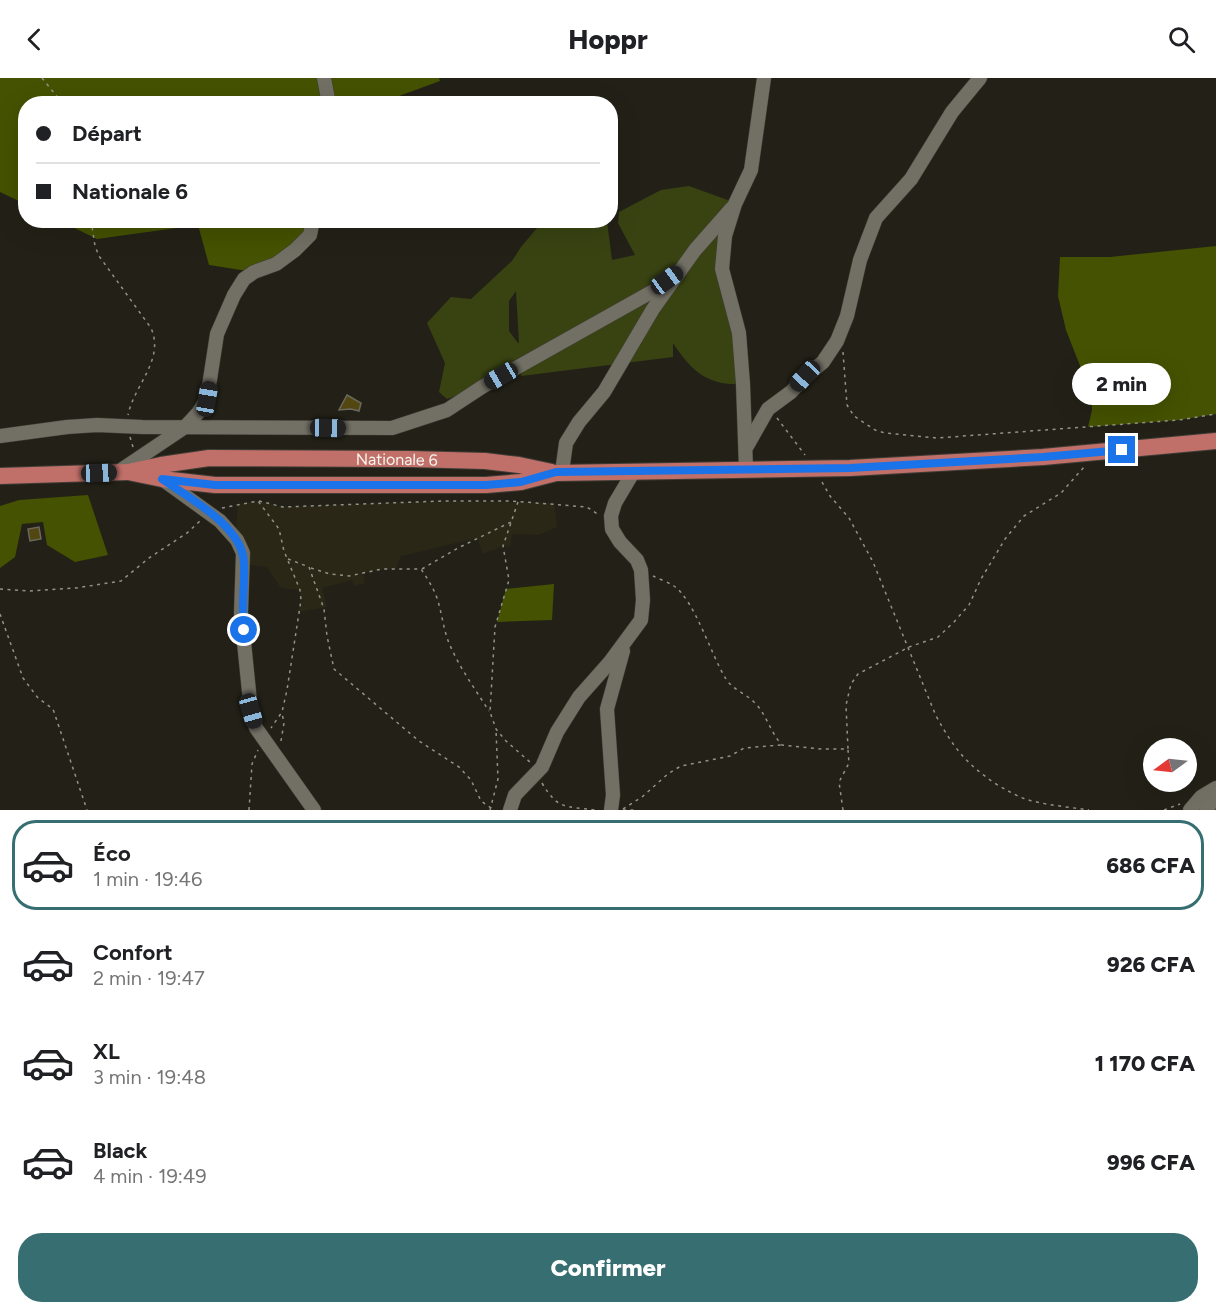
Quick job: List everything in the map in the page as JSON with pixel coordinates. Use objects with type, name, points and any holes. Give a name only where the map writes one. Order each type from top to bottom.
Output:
[{"type":"main road","name":"Nationale 6","points":[[0,476],[128,468],[209,458],[485,461],[559,472],[746,470],[1043,457],[1216,441]]},
{"type":"main road","name":"Nationale 6","points":[[128,468],[162,479],[215,485],[422,487],[521,482],[559,472]]},
{"type":"street","points":[[324,78],[327,96]]},
{"type":"street","points":[[746,470],[747,446],[739,333],[722,269],[725,236],[735,204],[751,170],[765,78]]},
{"type":"street","points":[[747,446],[768,409],[791,392],[805,376],[823,362],[837,341],[847,316],[860,260],[876,218],[911,179],[952,112],[980,78]]},
{"type":"street","points":[[559,472],[566,443],[579,422],[604,392],[653,309],[695,250],[735,204]]},
{"type":"street","points":[[128,468],[185,427],[198,414],[207,399],[217,334],[234,295],[244,279],[254,272],[276,264],[295,250],[310,235],[311,228]]},
{"type":"street","points":[[0,436],[97,425],[392,428],[447,410],[538,354],[655,290],[680,271]]},
{"type":"street","points":[[510,810],[515,795],[542,767],[557,732],[579,698],[610,662],[641,620],[643,600],[641,570],[637,560],[620,542],[612,529],[611,516],[615,503],[634,471]]},
{"type":"street","points":[[162,479],[220,521],[237,540],[243,553],[244,564],[242,613],[251,711],[256,728],[315,810]]},
{"type":"street","points":[[611,810],[607,709],[626,641]]},
{"type":"street","points":[[1190,810],[1201,797],[1216,788]]},
{"type":"street","points":[[1207,810],[1216,793]]},
{"type":"path","points":[[42,78],[57,96]]},
{"type":"path","points":[[93,228],[99,256],[151,328],[155,337],[155,355],[128,412],[128,468]]},
{"type":"path","points":[[843,351],[847,405],[854,416],[874,430],[885,433],[937,438],[1179,420],[1216,414]]},
{"type":"path","points":[[768,409],[783,424],[814,468],[830,496],[849,518],[873,562],[936,716],[965,760],[975,770],[1026,799],[1089,810]]},
{"type":"path","points":[[843,810],[839,782],[849,764],[846,705],[851,684],[858,674],[909,647],[938,636],[954,622],[969,605],[981,579],[1005,539],[1024,516],[1061,493],[1098,452]]},
{"type":"path","points":[[0,589],[30,591],[121,581],[149,558],[187,533],[210,513],[224,507],[258,501],[283,507],[442,501],[554,503],[587,507],[596,512],[612,529]]},
{"type":"path","points":[[258,501],[279,529],[287,559],[300,590],[301,600],[282,712],[284,723],[280,747],[281,763]]},
{"type":"path","points":[[490,712],[495,627],[509,580],[503,546],[518,502]]},
{"type":"path","points":[[287,559],[330,574],[349,576],[382,569],[421,569],[512,521]]},
{"type":"path","points":[[309,567],[324,609],[334,669],[419,741],[459,767],[471,780],[481,801],[494,810]]},
{"type":"path","points":[[421,569],[438,600],[442,623],[452,648],[467,678],[490,712],[496,729],[498,779],[490,809]]},
{"type":"path","points":[[641,570],[675,586],[701,626],[715,662],[728,682],[738,692],[755,702],[782,745]]},
{"type":"path","points":[[0,614],[23,678],[38,698],[53,709],[87,810]]},
{"type":"path","points":[[249,810],[252,764],[263,738],[282,712]]},
{"type":"path","points":[[496,729],[506,741],[528,759],[551,799],[557,805],[595,810]]},
{"type":"path","points":[[622,810],[681,766],[730,756],[744,748],[782,745],[848,749]]},
{"type":"path","points":[[622,810],[634,810]]},
{"type":"shaded area","points":[[258,501],[283,507],[442,501],[554,503],[557,527],[538,535],[512,534],[510,547],[503,546],[483,554],[477,538],[401,556],[396,569],[363,573],[365,583],[354,586],[352,580],[322,588],[327,607],[299,612],[300,590],[281,588],[267,567],[244,564],[235,539],[238,504]]},
{"type":"green space","points":[[0,78],[439,78],[440,81],[399,96],[18,96],[18,201],[0,192]]},
{"type":"green space","points":[[689,186],[733,202],[722,269],[743,384],[710,380],[687,362],[673,343],[673,357],[521,376],[520,362],[482,387],[447,399],[439,392],[445,363],[427,323],[451,297],[471,299],[512,261],[537,228],[608,228],[612,260],[635,255],[618,223],[619,212],[661,190]],"holes":[[[516,291],[518,343],[509,331],[509,301]]]},
{"type":"green space","points":[[74,228],[176,228],[97,239]]},
{"type":"green space","points":[[199,228],[308,228],[310,235],[254,272],[209,265]]},
{"type":"green space","points":[[1216,246],[1216,414],[1179,420],[1088,427],[1092,410],[1091,394],[1066,330],[1058,296],[1060,257],[1110,257]]},
{"type":"green space","points":[[88,495],[108,555],[75,562],[47,545],[43,522],[22,524],[15,557],[0,568],[0,506],[19,500]]},
{"type":"green space","points":[[554,584],[552,620],[497,622],[506,589]]},
{"type":"building","points":[[347,395],[361,403],[359,411],[339,410]]},
{"type":"building","points":[[39,527],[41,539],[30,541],[28,529]]},
{"type":"route","points":[[244,630],[242,613],[244,564],[243,553],[237,540],[220,521],[162,479],[215,485],[411,487],[486,485],[521,482],[556,472],[850,468],[1122,450]]}]
